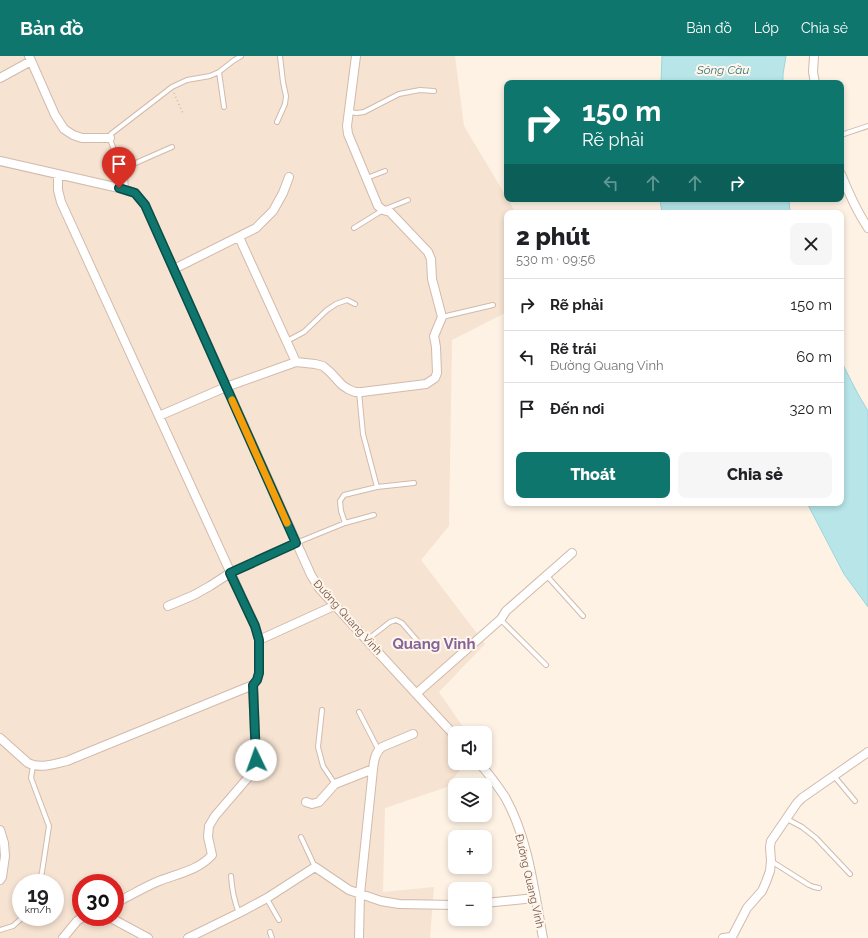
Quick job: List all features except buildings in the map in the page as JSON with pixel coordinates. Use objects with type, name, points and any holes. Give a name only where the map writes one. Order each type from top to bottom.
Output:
[{"type":"street","points":[[159,416],[226,388],[296,362],[323,366],[342,385],[355,392],[426,384],[435,378],[437,373],[434,336],[442,317],[432,279],[431,259],[428,252],[390,212],[383,210],[378,206],[348,134],[347,126],[356,56]]},
{"type":"street","points":[[814,56],[813,72],[814,80]]},
{"type":"street","points":[[0,78],[30,59],[55,115],[64,129],[73,135],[82,138],[110,138]]},
{"type":"street","name":"Đường Quang Vinh","points":[[0,161],[126,190],[135,193],[145,205],[311,575],[336,606],[448,728]]},
{"type":"street","points":[[0,738],[21,758],[33,766],[46,766],[66,761],[253,685],[257,680],[259,673],[259,640],[255,626],[61,202],[58,190],[58,174]]},
{"type":"street","points":[[174,269],[256,228],[273,211],[283,193],[289,177]]},
{"type":"street","points":[[844,182],[850,197],[865,218],[868,228]]},
{"type":"street","points":[[239,236],[296,362]]},
{"type":"street","points":[[168,606],[194,595],[230,573],[296,543]]},
{"type":"street","points":[[417,693],[572,553]]},
{"type":"street","points":[[259,640],[336,606]]},
{"type":"street","points":[[124,898],[158,881],[198,866],[208,860],[212,855],[208,837],[210,826],[215,816],[252,774],[256,760],[253,685]]},
{"type":"street","points":[[358,938],[360,894],[375,759],[378,749],[382,746],[413,734]]},
{"type":"street","points":[[729,938],[733,935],[747,908],[762,891],[770,871],[771,842],[797,803],[868,752]]},
{"type":"street","points":[[306,802],[312,804],[319,802],[336,784],[373,769]]},
{"type":"street","name":"Đường Quang Vinh","points":[[485,770],[505,797],[522,839],[532,876],[543,938]]},
{"type":"street","points":[[0,830],[4,843],[5,856],[2,877],[0,880]]},
{"type":"street","points":[[188,938],[266,898],[315,867],[349,890],[381,901],[399,904],[448,905]]},
{"type":"street","points":[[492,901],[535,898]]},
{"type":"street","points":[[124,925],[148,938]]},
{"type":"street","points":[[63,938],[73,926]]},
{"type":"lane","points":[[126,190],[125,177],[110,138],[111,134],[172,87],[187,80],[210,76],[219,72],[232,58],[241,56]]},
{"type":"lane","points":[[277,122],[285,104],[286,96],[280,56]]},
{"type":"lane","points":[[219,72],[224,107]]},
{"type":"lane","points":[[349,112],[364,112],[399,94],[420,90],[434,91]]},
{"type":"lane","points":[[844,134],[868,126]]},
{"type":"lane","points":[[122,169],[172,147]]},
{"type":"lane","points":[[367,178],[385,171]]},
{"type":"lane","points":[[354,228],[383,210],[408,200]]},
{"type":"lane","points":[[287,341],[304,332],[336,304],[347,300],[355,304]]},
{"type":"lane","points":[[442,317],[493,304]]},
{"type":"lane","points":[[359,392],[363,434],[377,487]]},
{"type":"lane","points":[[345,524],[341,511],[340,500],[344,495],[377,487],[414,483]]},
{"type":"lane","points":[[296,543],[345,524],[374,515]]},
{"type":"lane","points":[[546,576],[583,616]]},
{"type":"lane","points":[[500,619],[546,665]]},
{"type":"lane","points":[[367,640],[390,622],[396,620],[402,623],[421,645]]},
{"type":"lane","points":[[322,710],[318,747],[323,766],[336,784]]},
{"type":"lane","points":[[359,712],[378,749]]},
{"type":"lane","points":[[33,766],[31,778],[49,826],[41,874]]},
{"type":"lane","points":[[834,776],[855,801]]},
{"type":"lane","points":[[787,819],[802,827],[816,838],[850,874]]},
{"type":"lane","points":[[301,837],[315,867]]},
{"type":"lane","points":[[771,861],[809,885],[819,888]]},
{"type":"lane","points":[[231,876],[232,890],[239,913]]},
{"type":"lane","points":[[266,898],[279,920]]},
{"type":"lane","points":[[0,930],[13,926]]},
{"type":"lane","points":[[270,932],[272,938]]},
{"type":"path","points":[[172,87],[183,114]]},
{"type":"shaded area","points":[[0,56],[455,56],[464,126],[504,193],[504,202],[509,202],[514,210],[504,210],[504,314],[452,340],[449,526],[421,560],[485,644],[439,692],[462,726],[448,726],[448,770],[460,770],[454,778],[448,778],[447,787],[385,808],[383,892],[434,887],[430,938],[0,938]]},
{"type":"water","name":"Sông Cầu","points":[[662,56],[786,56],[783,80],[661,80]]},
{"type":"water","points":[[660,202],[789,202],[790,210],[662,210]]},
{"type":"water","points":[[844,367],[868,411],[868,607],[844,574],[809,506],[844,506]]},
{"type":"slow traffic","points":[[232,400],[287,523]]},
{"type":"district","name":"Quang Vinh","points":[[434,644]]},
{"type":"route","points":[[119,188],[135,193],[145,205],[296,543],[230,573],[255,626],[259,640],[259,673],[257,680],[253,685],[256,760]]}]
